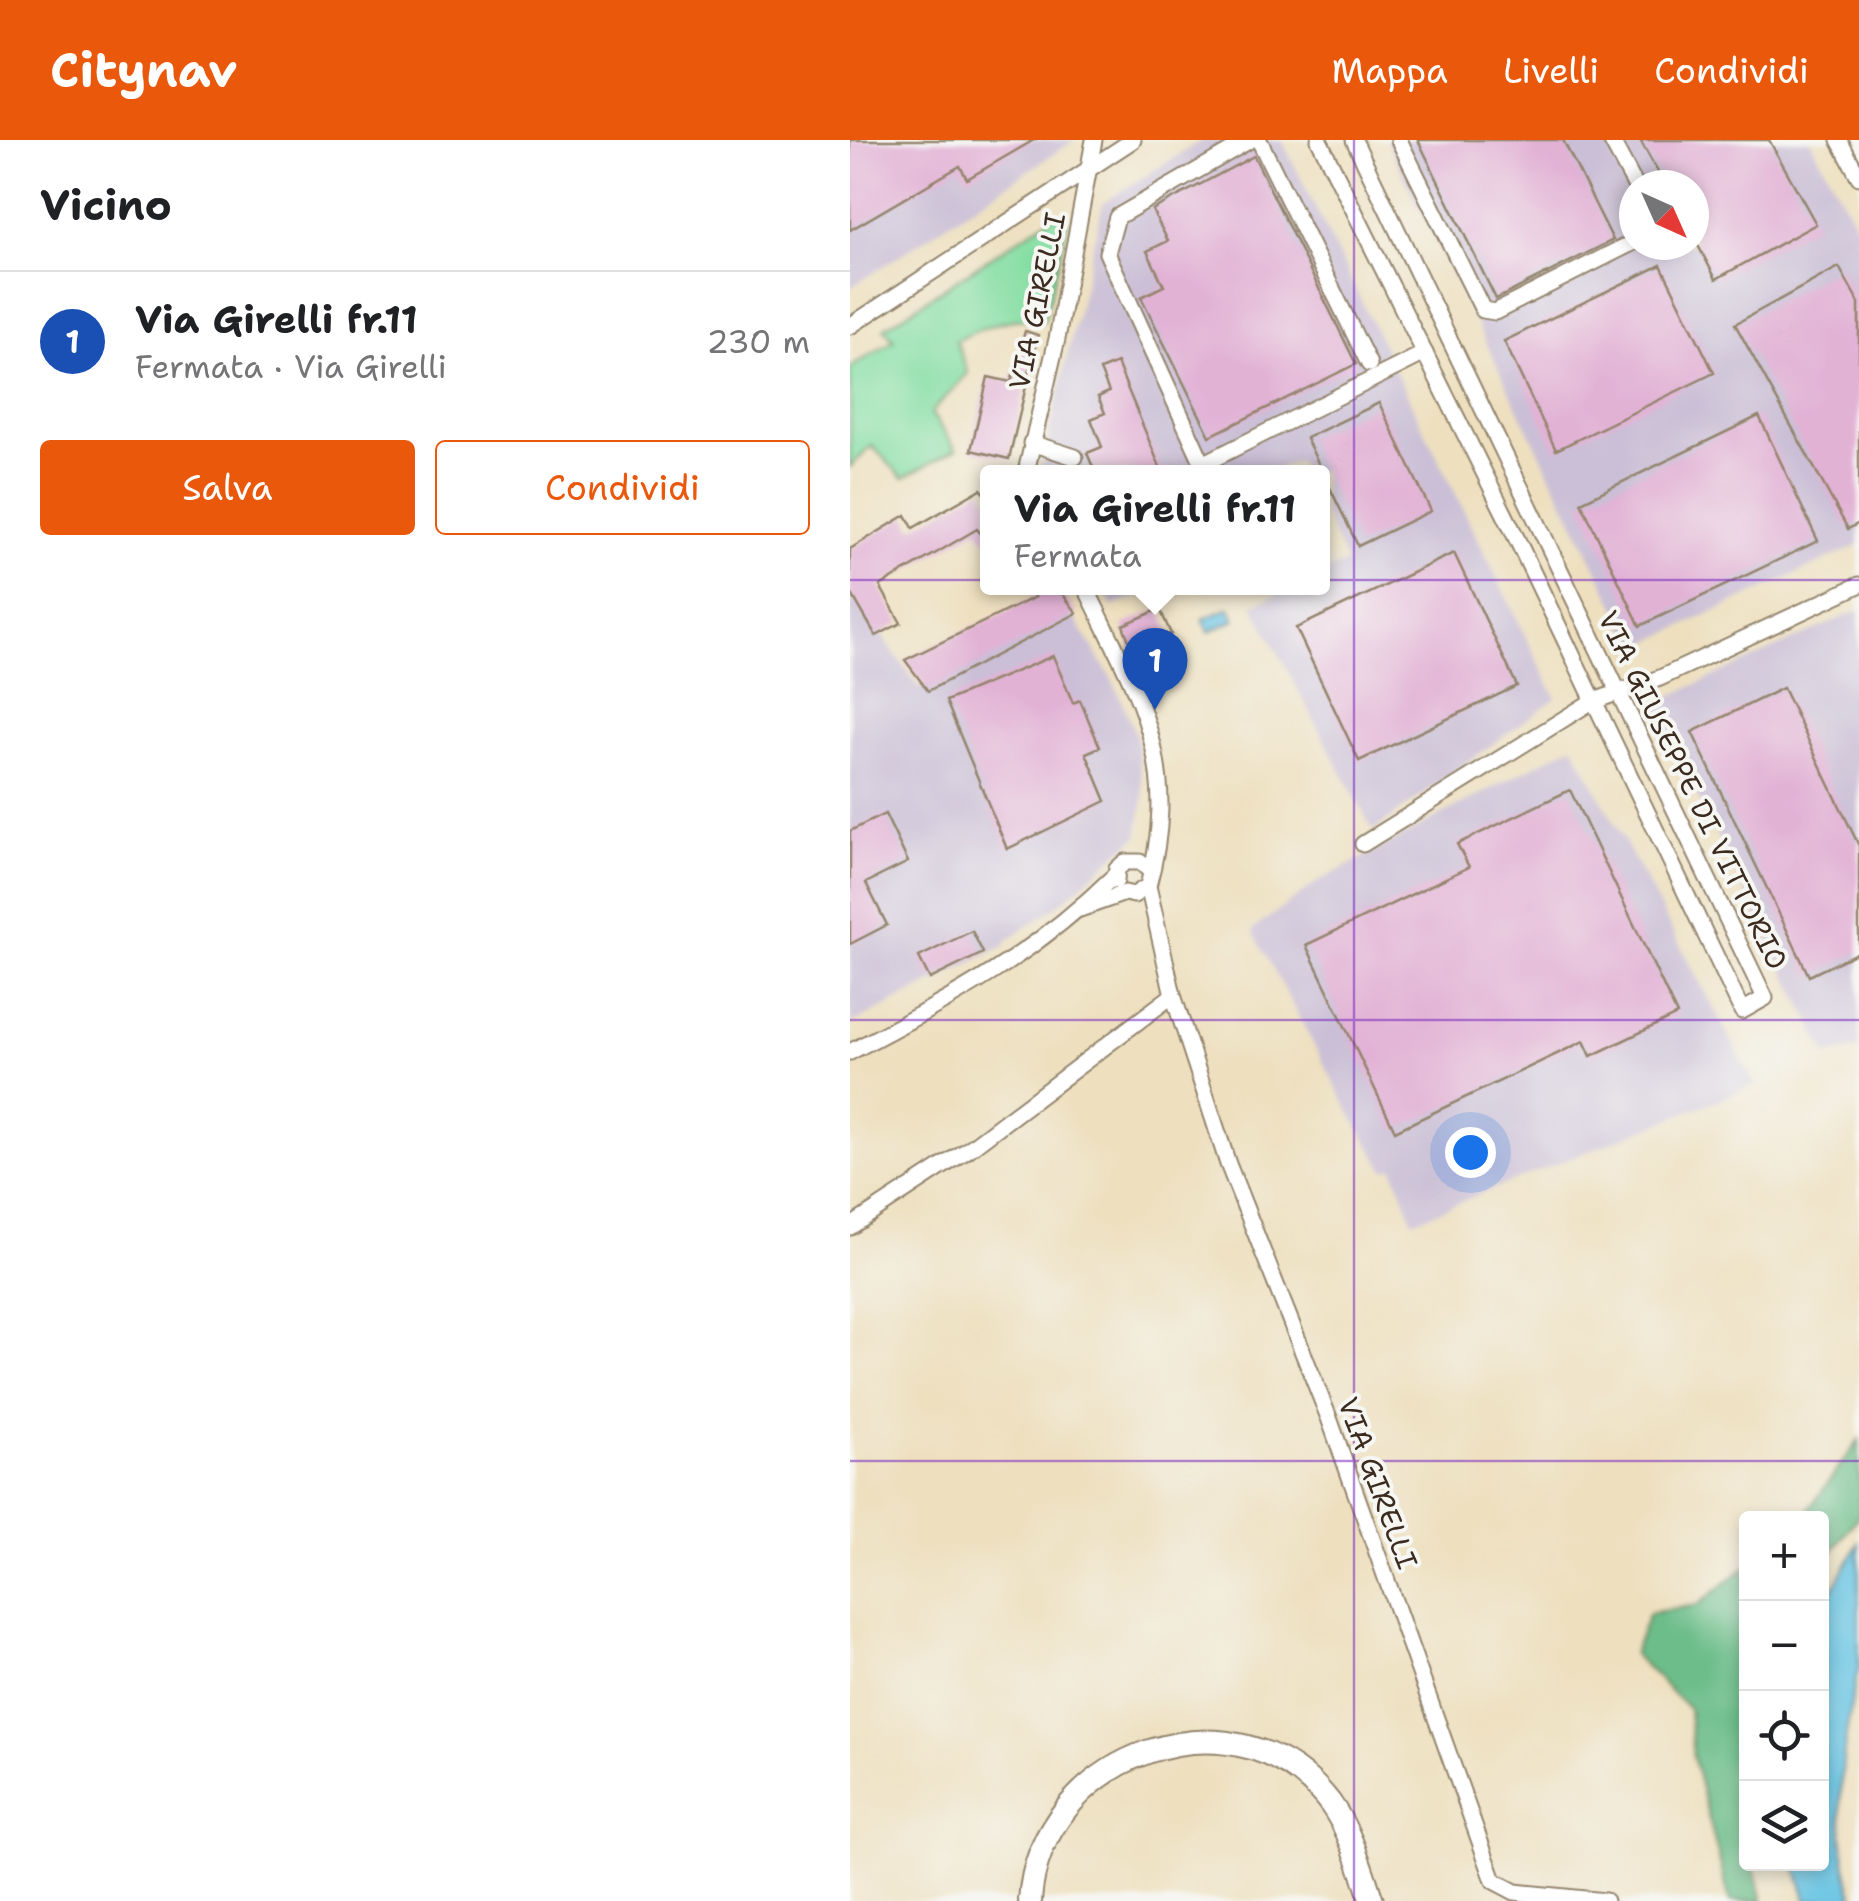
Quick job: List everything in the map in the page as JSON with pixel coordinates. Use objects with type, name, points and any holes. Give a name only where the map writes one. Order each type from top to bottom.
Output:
[{"type":"highway","points":[[1030,1899],[1041,1850],[1056,1821],[1096,1776],[1152,1748],[1206,1740],[1263,1753],[1310,1783],[1348,1833],[1372,1901]]},
{"type":"street","name":"VIA GIRELLI","points":[[1027,465],[1058,339],[1094,140]]},
{"type":"street","points":[[850,326],[1133,140]]},
{"type":"street","points":[[1250,140],[1118,217],[1106,253],[1203,464],[1425,353]]},
{"type":"street","points":[[1260,140],[1369,364]]},
{"type":"street","name":"VIA GIUSEPPE DI VITTORIO","points":[[1319,140],[1742,1010],[1765,998],[1354,140]]},
{"type":"street","points":[[1399,140],[1483,310],[1496,312],[1619,250]]},
{"type":"street","points":[[1611,140],[1627,170]]},
{"type":"street","points":[[1840,140],[1859,176]]},
{"type":"street","points":[[1031,442],[1075,457]]},
{"type":"street","points":[[1364,844],[1591,702],[1620,693],[1859,585]]},
{"type":"street","name":"VIA GIRELLI","points":[[1089,595],[1147,715],[1162,789],[1148,878],[1173,995],[1228,1164],[1330,1418],[1494,1881],[1515,1892],[1605,1901]]},
{"type":"street","points":[[850,1052],[991,977],[1080,909],[1132,860],[1160,814]]},
{"type":"street","points":[[1080,909],[1125,894],[1134,895],[1148,878],[1132,860]]},
{"type":"street","points":[[1115,875],[1125,894]]},
{"type":"street","points":[[850,1227],[968,1149],[1173,995]]},
{"type":"shaded area","points":[[850,140],[1075,140],[850,288]]},
{"type":"shaded area","points":[[1202,140],[1282,140],[1556,698],[1373,831],[1253,605],[1275,595],[1330,595],[1330,570],[1346,563],[1330,528],[1330,465],[1300,465],[1298,461],[1287,465],[1042,465],[1103,203]]},
{"type":"shaded area","points":[[1386,140],[1810,140],[1859,230],[1859,545],[1636,648]]},
{"type":"shaded area","points":[[850,590],[919,688],[1071,612],[1114,683],[1136,735],[1144,796],[1138,836],[1057,906],[1006,941],[1006,945],[850,1025]]},
{"type":"shaded area","points":[[1107,595],[1142,595],[1113,606]]},
{"type":"shaded area","points":[[1859,610],[1859,1048],[1827,1055],[1658,718],[1657,708],[1660,701]]},
{"type":"shaded area","points":[[1573,745],[1755,1085],[1413,1221],[1393,1167],[1385,1170],[1352,1116],[1252,930],[1319,881]]},
{"type":"green space","points":[[1052,217],[1061,217],[1068,224],[1044,321],[999,323],[956,341],[968,373],[931,413],[956,449],[903,478],[872,446],[850,467],[850,368],[894,340],[884,328]]},
{"type":"green space","points":[[1859,1440],[1859,1515],[1829,1556],[1829,1511],[1808,1511]]},
{"type":"green space","points":[[1739,1573],[1739,1871],[1755,1871],[1763,1901],[1730,1901],[1693,1757],[1689,1709],[1633,1654],[1649,1613],[1698,1605]]},
{"type":"water","points":[[1230,608],[1235,620],[1209,632],[1203,619]]},
{"type":"water","points":[[1859,1543],[1859,1666],[1841,1783],[1843,1843],[1855,1901],[1807,1901],[1797,1871],[1829,1871],[1829,1596]]},
{"type":"building","points":[[850,140],[1034,140],[967,179],[960,166],[850,230]]},
{"type":"building","points":[[1418,140],[1563,140],[1613,240],[1496,299]]},
{"type":"building","points":[[1640,140],[1769,140],[1816,224],[1716,279],[1706,260],[1709,260],[1709,170],[1657,170]]},
{"type":"building","points":[[1254,156],[1356,364],[1210,436],[1141,297],[1164,286],[1147,251],[1168,241],[1152,210]]},
{"type":"building","points":[[1661,265],[1714,373],[1556,450],[1504,341]]},
{"type":"building","points":[[1839,267],[1859,303],[1859,523],[1848,529],[1735,324]]},
{"type":"building","points":[[1025,331],[1038,335],[1009,459],[971,450],[988,377],[1011,382]]},
{"type":"building","points":[[1117,363],[1159,465],[1092,465],[1087,453],[1102,447],[1091,419],[1105,413],[1098,397],[1109,392],[1100,370]]},
{"type":"building","points":[[1379,403],[1431,511],[1358,546],[1330,488],[1330,465],[1319,465],[1306,438]]},
{"type":"building","points":[[1759,416],[1818,541],[1640,626],[1581,502]]},
{"type":"building","points":[[980,490],[980,533],[977,529],[880,586],[901,623],[876,636],[850,591],[850,549],[906,515],[913,528]]},
{"type":"building","points":[[1454,553],[1517,686],[1359,761],[1296,628]]},
{"type":"building","points":[[1063,595],[1077,613],[928,691],[905,660],[1035,597]]},
{"type":"building","points":[[1160,609],[1171,634],[1155,641],[1165,664],[1141,674],[1123,625]]},
{"type":"building","points":[[1053,656],[1073,703],[1080,700],[1100,747],[1086,753],[1106,801],[1007,849],[946,701]]},
{"type":"building","points":[[1783,688],[1859,846],[1859,952],[1809,976],[1692,732]]},
{"type":"building","points":[[1570,790],[1677,1015],[1591,1056],[1584,1041],[1395,1131],[1306,945],[1469,867],[1457,844]]},
{"type":"building","points":[[885,814],[908,862],[866,883],[887,925],[850,944],[850,831]]},
{"type":"building","points":[[972,931],[983,953],[930,979],[919,957]]},
{"type":"place","name":"Via Girelli fr.11","points":[[1155,710]]}]
